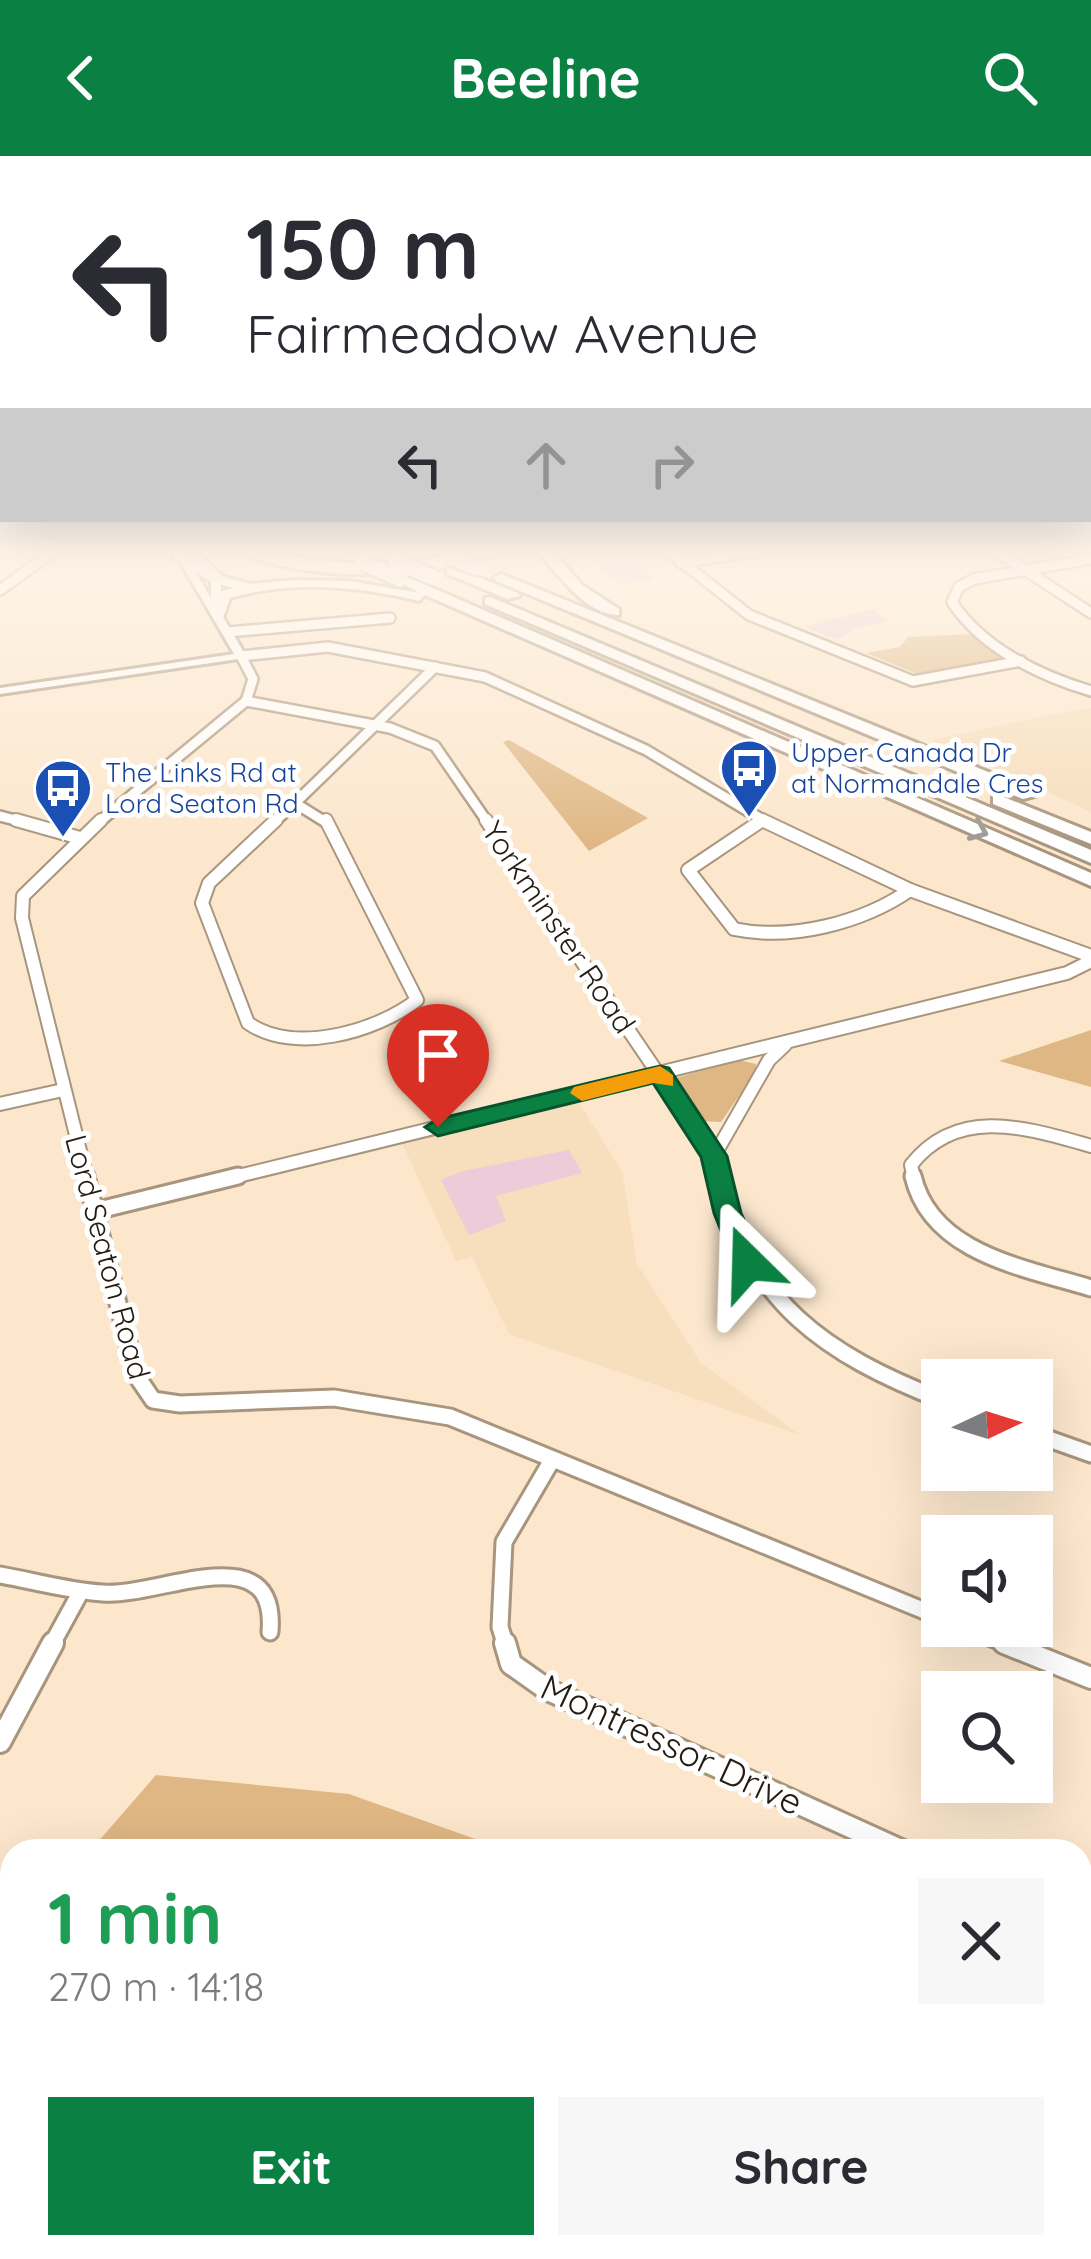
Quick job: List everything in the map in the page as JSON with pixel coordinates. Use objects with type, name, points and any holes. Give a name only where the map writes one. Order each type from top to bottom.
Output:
[{"type":"highway","points":[[560,649],[1091,880]]},
{"type":"highway","points":[[603,649],[1091,857]]},
{"type":"highway","points":[[650,649],[1091,838]]},
{"type":"highway","points":[[673,649],[1091,820]]},
{"type":"highway","points":[[694,649],[967,770]]},
{"type":"street","points":[[238,649],[254,679],[246,701]]},
{"type":"street","points":[[0,691],[308,649]]},
{"type":"street","points":[[339,649],[485,677],[646,750],[761,821],[910,890],[1091,958]]},
{"type":"street","points":[[833,649],[913,681],[1021,661]]},
{"type":"street","points":[[1005,649],[1091,691]]},
{"type":"street","points":[[295,803],[326,819],[413,983],[416,1000],[389,1019],[280,1039],[256,1032],[248,1023],[202,903],[209,884],[435,667]]},
{"type":"street","name":"Yorkminster Road","points":[[246,701],[410,733],[435,746],[714,1156],[728,1213],[748,1263],[783,1304],[879,1377],[921,1392]]},
{"type":"street","name":"Lord Seaton Road","points":[[246,701],[34,880],[22,906],[63,1090],[136,1375],[153,1400],[180,1404],[348,1399],[450,1417],[921,1609]]},
{"type":"street","points":[[0,816],[80,838]]},
{"type":"street","points":[[761,821],[688,870],[734,929],[782,933],[874,911],[910,890]]},
{"type":"street","points":[[95,1211],[1067,973],[1091,958]]},
{"type":"street","points":[[714,1156],[769,1060],[787,1043]]},
{"type":"street","points":[[0,1104],[63,1090]]},
{"type":"street","points":[[1091,1146],[1017,1127],[976,1126],[937,1136],[911,1165],[917,1202],[951,1236],[976,1251],[1091,1288]]},
{"type":"street","points":[[1053,1440],[1091,1454]]},
{"type":"street","name":"Montressor Drive","points":[[552,1460],[504,1542],[500,1627],[512,1664],[548,1690],[877,1839]]},
{"type":"street","points":[[0,1575],[80,1593],[152,1591],[234,1575],[261,1587],[272,1607],[270,1632]]},
{"type":"street","points":[[0,1742],[80,1593]]},
{"type":"street","points":[[1014,1647],[1091,1678]]},
{"type":"shaded area","points":[[994,649],[1007,659],[917,674],[866,653]]},
{"type":"shaded area","points":[[1091,708],[1091,812],[932,740],[1036,718]]},
{"type":"shaded area","points":[[509,740],[648,818],[589,851],[503,742]]},
{"type":"shaded area","points":[[1091,1030],[1091,1087],[999,1061]]},
{"type":"shaded area","points":[[739,1060],[756,1064],[755,1073],[721,1122],[701,1121],[676,1078]]},
{"type":"shaded area","points":[[579,1103],[622,1171],[637,1264],[701,1363],[800,1435],[509,1334],[472,1257],[456,1261],[402,1143]]},
{"type":"shaded area","points":[[156,1775],[349,1794],[475,1839],[100,1839]]},
{"type":"building","points":[[569,1150],[582,1173],[496,1196],[506,1221],[469,1235],[441,1180],[463,1171]]},
{"type":"slow traffic","points":[[582,1093],[660,1074],[664,1081]]},
{"type":"place","name":"Upper Canada Dr at Normandale Cres","points":[[749,819]]},
{"type":"place","name":"The Links Rd at Lord Seaton Rd","points":[[63,839]]},
{"type":"route","points":[[438,1127],[660,1074],[714,1156],[728,1213],[748,1263]]}]
